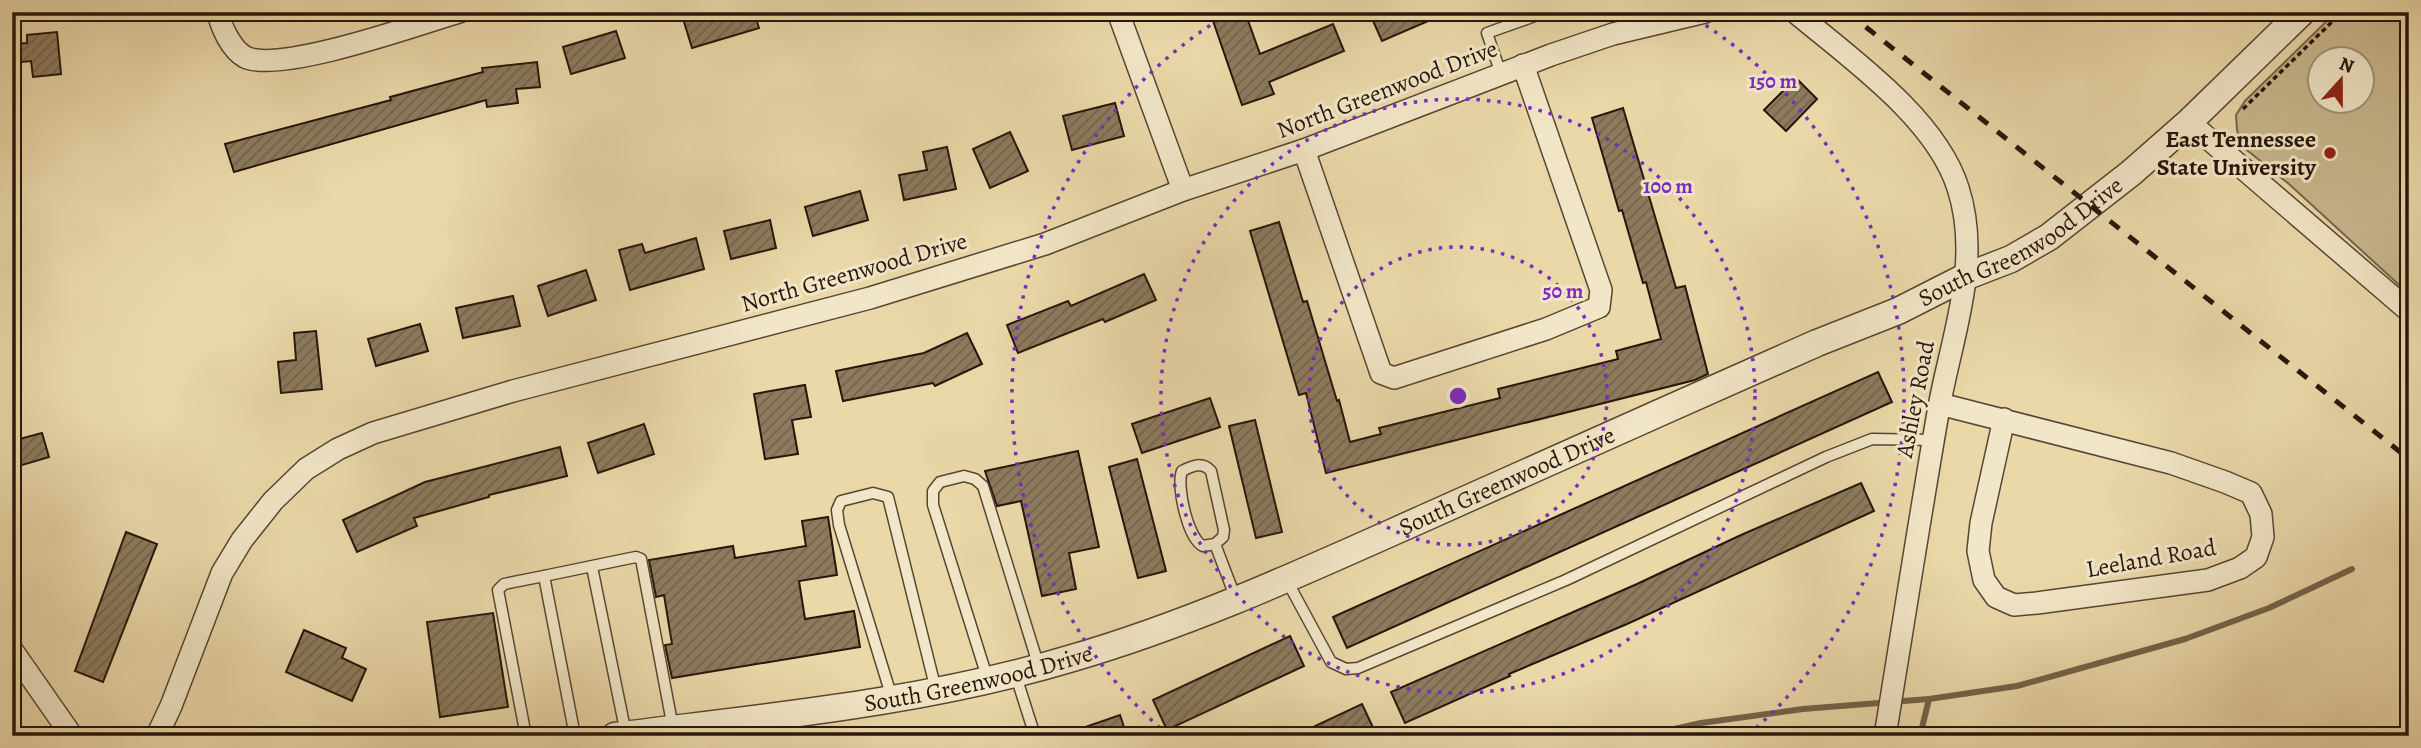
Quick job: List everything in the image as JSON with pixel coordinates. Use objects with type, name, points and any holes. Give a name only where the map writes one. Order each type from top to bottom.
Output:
[{"type":"street","points":[[218,12],[220,25],[232,44],[245,57],[270,62],[328,50],[460,12]]},
{"type":"street","points":[[1118,12],[1183,190]]},
{"type":"street","name":"North Greenwood Drive","points":[[157,736],[172,706],[222,573],[242,540],[273,501],[306,469],[338,449],[373,433],[513,391],[870,298],[1045,244],[1183,190],[1304,150],[1523,65],[1638,24],[1705,12]]},
{"type":"street","name":"Ashley Road","points":[[1795,12],[1886,87],[1928,134],[1958,187],[1968,237],[1967,276],[1940,404],[1885,736]]},
{"type":"street","name":"South Greenwood Drive","points":[[620,735],[892,698],[989,680],[1069,660],[1172,625],[1286,579],[1805,348],[1898,311],[1967,276],[2011,258],[2049,237],[2132,173],[2302,13]]},
{"type":"street","points":[[1304,150],[1381,373],[1394,378],[1546,329],[1599,307],[1601,290],[1523,65]]},
{"type":"street","points":[[2189,122],[2409,311]]},
{"type":"street","name":"Leeland Road","points":[[1940,404],[2004,419],[2171,463],[2250,493],[2261,514],[2263,537],[2256,557],[2240,568],[2208,580],[2037,604],[2014,605],[1996,597],[1984,580],[1978,551],[1981,523],[2004,419]]},
{"type":"street","points":[[12,650],[72,736]]},
{"type":"lane","points":[[1501,74],[1487,33],[1546,12]]},
{"type":"lane","points":[[1286,579],[1331,662],[1346,669],[1358,668],[1566,580],[1826,457],[1872,439],[1934,440]]},
{"type":"lane","points":[[1202,465],[1211,471],[1223,530],[1223,537],[1216,544],[1203,546],[1194,539],[1180,490],[1182,471],[1194,466],[1202,465]]},
{"type":"lane","points":[[989,680],[933,505],[933,491],[940,482],[964,476],[975,479],[983,486],[1027,670],[1035,736]]},
{"type":"lane","points":[[892,698],[839,525],[837,510],[841,501],[873,493],[888,497],[936,690]]},
{"type":"lane","points":[[1216,544],[1236,600]]},
{"type":"lane","points":[[526,736],[498,590],[504,584],[636,557],[641,559],[673,729]]},
{"type":"lane","points":[[592,567],[620,735]]},
{"type":"lane","points":[[544,576],[575,736]]},
{"type":"path","points":[[2243,109],[2342,12]]},
{"type":"shaded area","name":"East Tennessee State University","points":[[2336,12],[2409,12],[2409,294],[2289,184],[2243,147],[2237,130],[2236,115],[2245,101]]},
{"type":"building","points":[[681,12],[754,12],[759,28],[692,48]]},
{"type":"building","points":[[1210,12],[1245,12],[1260,54],[1333,24],[1344,51],[1269,82],[1274,94],[1242,105]]},
{"type":"building","points":[[1369,12],[1449,12],[1382,41]]},
{"type":"building","points":[[616,31],[625,58],[571,74],[563,47]]},
{"type":"building","points":[[57,32],[61,74],[33,77],[31,61],[12,63],[12,44],[27,43],[27,35]]},
{"type":"building","points":[[537,62],[540,87],[516,89],[518,103],[487,107],[486,100],[234,172],[225,144],[391,100],[390,97],[483,72],[482,68]]},
{"type":"building","points":[[1796,78],[1817,99],[1786,131],[1764,110]]},
{"type":"building","points":[[1115,103],[1124,136],[1072,150],[1063,116]]},
{"type":"building","points":[[1623,108],[1676,288],[1685,286],[1708,374],[1695,380],[1326,473],[1306,393],[1299,395],[1250,231],[1279,222],[1303,302],[1307,301],[1337,401],[1339,400],[1350,442],[1381,434],[1379,428],[1500,398],[1498,389],[1618,359],[1616,351],[1661,339],[1646,282],[1643,283],[1622,210],[1619,211],[1592,118]]},
{"type":"building","points":[[1010,132],[1028,171],[990,188],[973,149]]},
{"type":"building","points":[[947,147],[956,189],[904,200],[899,175],[927,170],[923,152]]},
{"type":"building","points":[[860,191],[868,220],[813,236],[805,207]]},
{"type":"building","points":[[770,220],[776,248],[731,259],[724,231]]},
{"type":"building","points":[[696,238],[704,269],[630,290],[619,250],[642,244],[645,253]]},
{"type":"building","points":[[586,270],[596,300],[548,316],[538,286]]},
{"type":"building","points":[[1144,274],[1156,300],[1105,322],[1103,319],[1018,353],[1007,325],[1068,301],[1071,306]]},
{"type":"building","points":[[513,296],[520,326],[463,338],[456,308]]},
{"type":"building","points":[[420,324],[428,351],[376,366],[368,339]]},
{"type":"building","points":[[316,331],[322,389],[281,393],[278,362],[296,360],[294,333]]},
{"type":"building","points":[[967,333],[982,364],[935,386],[933,383],[843,401],[836,371],[924,353]]},
{"type":"building","points":[[1878,372],[1892,402],[1347,648],[1333,617]]},
{"type":"building","points":[[805,385],[811,417],[792,420],[798,454],[765,459],[754,394]]},
{"type":"building","points":[[1210,398],[1220,427],[1142,453],[1132,424]]},
{"type":"building","points":[[1255,420],[1282,532],[1256,538],[1229,426]]},
{"type":"building","points":[[644,424],[654,454],[598,473],[588,443]]},
{"type":"building","points":[[42,433],[49,457],[12,468],[12,441]]},
{"type":"building","points":[[560,447],[567,476],[489,495],[414,518],[417,526],[357,552],[343,520],[425,482]]},
{"type":"building","points":[[1078,451],[1099,547],[1069,553],[1076,589],[1042,596],[1021,501],[997,506],[985,471]]},
{"type":"building","points":[[1137,459],[1166,571],[1138,578],[1109,467]]},
{"type":"building","points":[[1861,483],[1874,511],[1405,723],[1391,692]]},
{"type":"building","points":[[828,517],[837,575],[799,581],[805,619],[854,611],[860,647],[672,678],[665,645],[672,644],[664,595],[656,597],[649,560],[733,546],[735,558],[806,546],[802,521]]},
{"type":"building","points":[[126,532],[157,544],[103,682],[75,671]]},
{"type":"building","points":[[493,613],[508,707],[440,717],[427,622]]},
{"type":"building","points":[[304,630],[346,648],[342,658],[366,669],[352,701],[286,672]]},
{"type":"building","points":[[1290,636],[1304,666],[1167,730],[1153,700]]},
{"type":"building","points":[[1362,704],[1377,736],[1294,736]]},
{"type":"building","points":[[1120,715],[1127,736],[1068,736],[1068,733]]},
{"type":"waterway","points":[[1643,736],[1701,723],[1803,709],[1929,699],[2017,686],[2185,639],[2269,608],[2352,569]]},
{"type":"waterway","points":[[1920,736],[1929,699]]},
{"type":"railway","points":[[1847,12],[2409,459]]},
{"type":"place","name":"East Tennessee State University","points":[[2330,153]]}]
